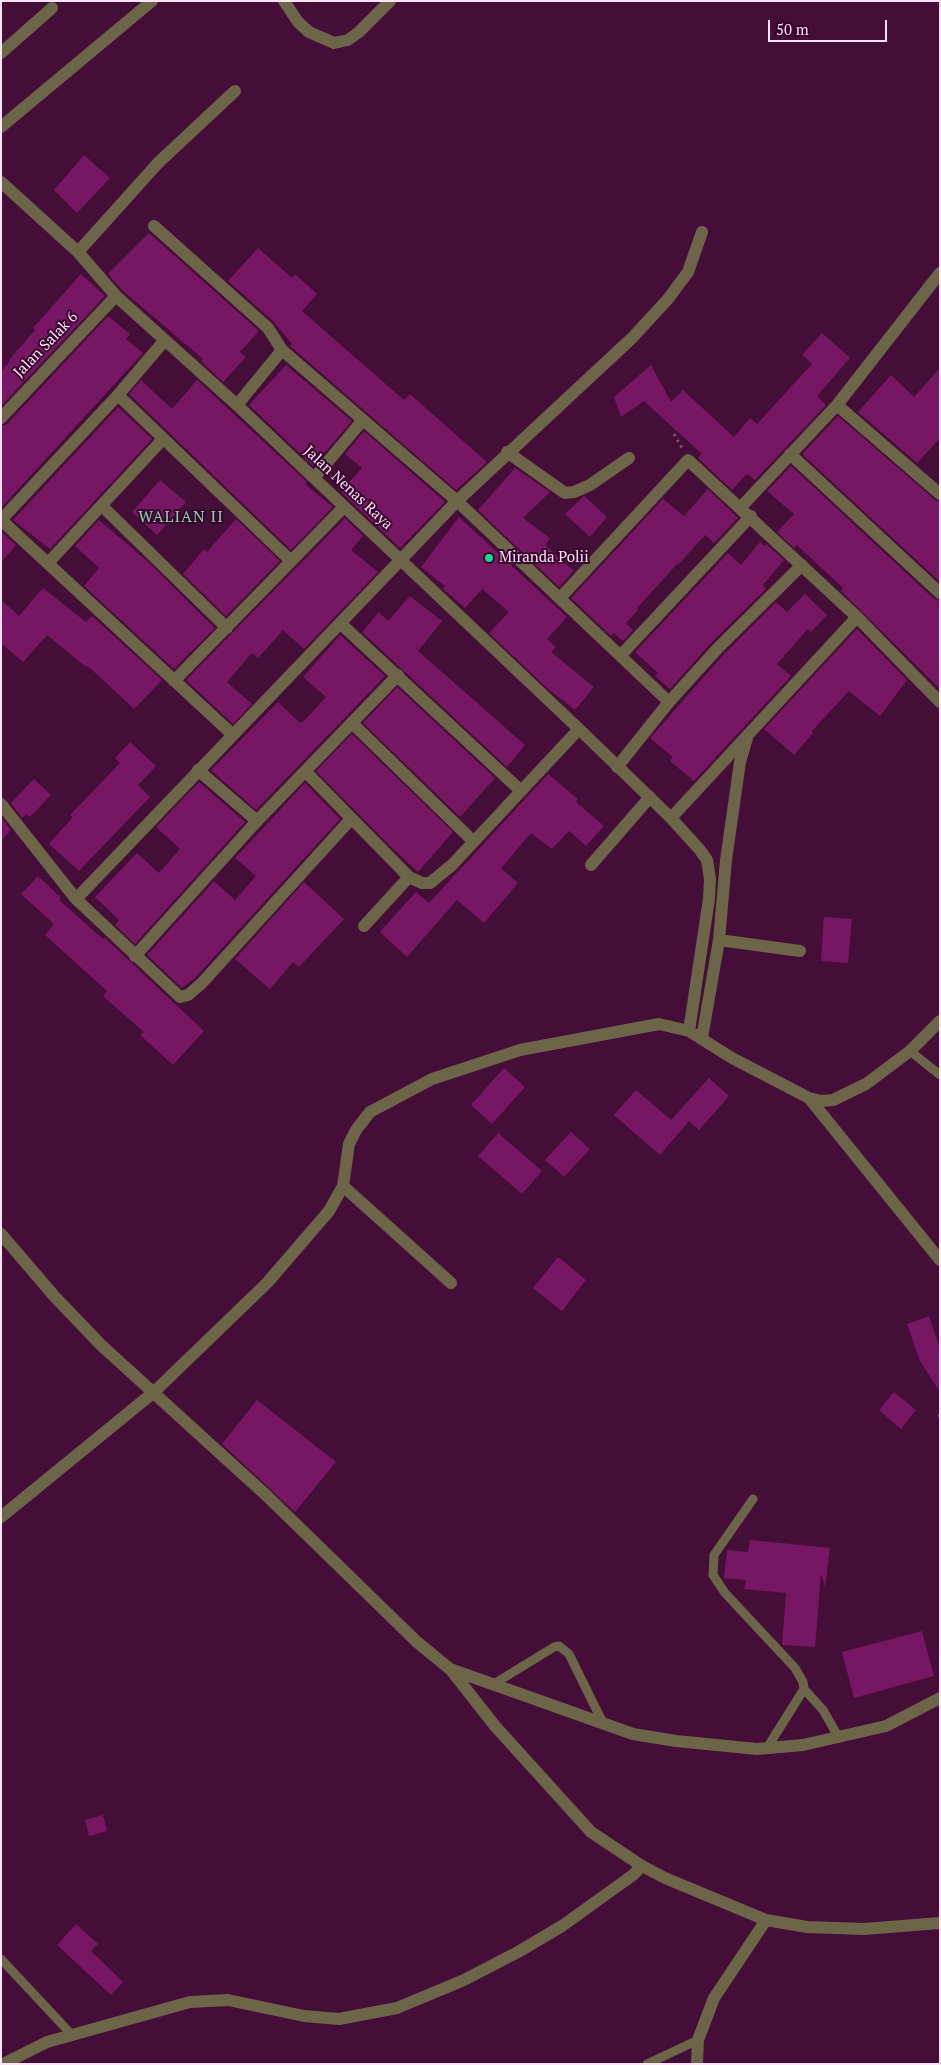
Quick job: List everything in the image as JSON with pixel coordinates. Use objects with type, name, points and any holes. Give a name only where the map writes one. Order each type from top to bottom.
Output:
[{"type":"street","points":[[1,127],[152,1]]},
{"type":"street","points":[[284,1],[298,22],[309,32],[334,43],[348,40],[359,32],[387,2]]},
{"type":"street","points":[[1,53],[52,8]]},
{"type":"street","points":[[78,252],[158,163],[234,91]]},
{"type":"street","name":"Jalan Nenas Raya","points":[[1,182],[78,252],[116,296],[237,405],[343,508],[401,560],[579,728],[671,818],[707,860]]},
{"type":"street","points":[[154,226],[268,328],[282,350],[457,501],[561,597],[669,702]]},
{"type":"street","points":[[76,899],[457,501],[507,452],[632,338],[668,299],[688,272],[702,232]]},
{"type":"street","points":[[741,507],[836,405],[940,273]]},
{"type":"street","name":"Jalan Salak 6","points":[[1,418],[116,296]]},
{"type":"street","points":[[165,340],[118,395],[1,520],[49,562],[233,735]]},
{"type":"street","points":[[237,405],[282,350]]},
{"type":"street","points":[[118,395],[292,561]]},
{"type":"street","points":[[836,405],[939,491]]},
{"type":"street","points":[[314,478],[363,420]]},
{"type":"street","points":[[49,562],[163,438]]},
{"type":"street","points":[[507,452],[565,493],[574,492],[590,485],[628,458]]},
{"type":"street","points":[[790,454],[940,593]]},
{"type":"street","points":[[561,597],[688,460],[751,516],[857,617],[940,702]]},
{"type":"street","points":[[102,506],[227,628]]},
{"type":"street","points":[[174,681],[343,508]]},
{"type":"street","points":[[621,655],[751,516]]},
{"type":"street","points":[[617,766],[669,702],[718,648],[802,565]]},
{"type":"street","points":[[671,818],[857,617]]},
{"type":"street","points":[[340,623],[520,790]]},
{"type":"street","points":[[135,956],[257,821],[398,675]]},
{"type":"street","points":[[352,723],[473,841]]},
{"type":"street","points":[[306,772],[409,877],[422,883],[430,883],[441,876],[579,728]]},
{"type":"street","points":[[702,1038],[719,940],[726,860],[740,762],[747,738]]},
{"type":"street","points":[[198,770],[257,821]]},
{"type":"street","points":[[591,865],[650,797]]},
{"type":"street","points":[[1,804],[76,899],[171,991],[180,996],[188,995],[201,984],[351,819]]},
{"type":"street","points":[[688,1031],[709,899],[710,879],[707,860],[726,860]]},
{"type":"street","points":[[364,926],[409,877]]},
{"type":"street","points":[[719,940],[800,951]]},
{"type":"street","points":[[1,1516],[154,1392],[267,1283],[329,1211],[343,1186],[349,1144],[356,1130],[370,1112],[432,1079],[520,1050],[659,1024],[688,1031],[748,1066],[809,1098],[821,1101],[833,1100],[866,1084],[910,1051],[940,1021]]},
{"type":"street","points":[[809,1098],[940,1260]]},
{"type":"street","points":[[343,1186],[451,1283]]},
{"type":"street","points":[[1,1234],[55,1297],[101,1345],[267,1496],[417,1642],[450,1669],[495,1726],[591,1832],[642,1866],[664,1878],[766,1920],[807,1927],[855,1928],[940,1922]]},
{"type":"street","points":[[450,1669],[492,1685],[602,1721],[633,1734],[676,1741],[767,1748],[839,1738],[886,1726],[940,1698]]},
{"type":"street","points":[[3,2064],[47,2042],[190,2002],[228,2000],[304,2016],[339,2019],[398,2008],[464,1980],[540,1939],[562,1926],[633,1875],[642,1866]]},
{"type":"street","points":[[697,2064],[698,2040],[714,1998],[766,1920]]},
{"type":"lane","points":[[910,1051],[940,1075]]},
{"type":"lane","points":[[753,1499],[714,1555],[713,1575],[726,1593],[795,1668],[803,1682],[804,1689],[823,1710],[839,1738]]},
{"type":"lane","points":[[492,1685],[554,1647],[559,1646],[564,1648],[569,1654],[602,1721]]},
{"type":"lane","points":[[767,1748],[804,1689]]},
{"type":"lane","points":[[1,1959],[72,2035]]},
{"type":"lane","points":[[647,2064],[698,2040]]},
{"type":"building","points":[[84,155],[110,178],[77,213],[54,190]]},
{"type":"building","points":[[149,233],[259,331],[240,352],[246,357],[223,382],[201,361],[203,359],[122,290],[108,274]]},
{"type":"building","points":[[258,248],[292,278],[295,274],[317,294],[302,311],[404,400],[410,394],[487,462],[456,490],[290,346],[292,344],[274,322],[228,281]]},
{"type":"building","points":[[81,274],[105,296],[1,406],[1,372],[35,330],[33,328]]},
{"type":"building","points":[[108,316],[130,334],[126,339],[143,353],[1,508],[1,426],[7,424]]},
{"type":"building","points":[[822,333],[850,358],[817,396],[826,405],[755,480],[747,474],[732,490],[698,458],[702,454],[644,401],[621,417],[614,397],[651,365],[671,402],[683,390],[734,437],[750,418],[757,424],[812,364],[802,355]]},
{"type":"building","points":[[286,365],[352,421],[313,466],[249,405]]},
{"type":"building","points":[[940,368],[940,438],[917,463],[858,412],[891,375],[914,397]]},
{"type":"building","points":[[141,380],[172,409],[197,380],[307,482],[305,484],[333,507],[291,550],[129,394]]},
{"type":"building","points":[[118,407],[152,439],[50,549],[13,520]]},
{"type":"building","points":[[838,416],[935,500],[940,502],[940,582],[802,454]]},
{"type":"building","points":[[364,431],[445,502],[400,548],[341,492],[362,468],[345,454]]},
{"type":"building","points":[[791,466],[934,599],[940,601],[940,689],[841,591],[843,588],[797,545],[794,548],[777,532],[794,514],[767,491]]},
{"type":"building","points":[[515,468],[550,492],[523,518],[550,538],[545,545],[574,571],[559,587],[478,510]]},
{"type":"building","points":[[160,480],[186,502],[157,535],[132,512]]},
{"type":"building","points":[[708,489],[738,518],[714,543],[705,535],[678,563],[637,608],[638,610],[626,623],[633,630],[623,641],[614,633],[611,636],[571,598],[663,499],[684,516]]},
{"type":"building","points":[[584,496],[607,517],[590,537],[565,514]]},
{"type":"building","points":[[459,517],[567,617],[547,639],[556,647],[551,652],[594,687],[575,710],[547,688],[489,633],[509,612],[482,589],[465,608],[443,589],[445,586],[421,567]]},
{"type":"building","points":[[345,518],[363,536],[351,550],[378,572],[304,649],[283,630],[258,658],[252,653],[227,682],[252,704],[233,724],[186,680]]},
{"type":"building","points":[[236,519],[280,561],[226,616],[183,574],[204,549],[207,552]]},
{"type":"building","points":[[99,520],[147,561],[215,628],[174,669],[84,586],[99,568],[75,546]]},
{"type":"building","points":[[1,531],[16,545],[1,562]]},
{"type":"building","points":[[760,542],[764,546],[766,544],[784,560],[763,585],[766,589],[712,642],[670,689],[655,676],[658,673],[635,652],[728,553],[741,565]]},
{"type":"building","points":[[43,588],[86,622],[92,616],[162,680],[134,709],[88,666],[86,667],[47,635],[23,662],[1,643],[1,600],[19,616]]},
{"type":"building","points":[[805,594],[827,615],[811,632],[808,629],[777,664],[791,676],[694,781],[670,761],[673,757],[650,738],[724,654],[776,602],[787,612]]},
{"type":"building","points":[[410,596],[442,621],[418,651],[525,745],[507,767],[362,632],[379,612],[388,621]]},
{"type":"building","points":[[857,629],[907,680],[880,716],[849,691],[812,731],[813,733],[794,755],[764,729]]},
{"type":"building","points":[[340,635],[385,676],[256,810],[211,770],[278,702],[300,723],[305,720],[326,697],[303,677]]},
{"type":"building","points":[[397,687],[495,778],[460,817],[363,723]]},
{"type":"building","points":[[352,734],[453,832],[418,872],[316,771]]},
{"type":"building","points":[[130,742],[156,766],[138,785],[150,797],[79,871],[49,844],[73,817],[70,815],[120,763],[115,758]]},
{"type":"building","points":[[548,774],[578,799],[576,802],[604,826],[586,846],[569,831],[552,849],[531,833],[501,868],[518,883],[484,923],[457,900],[407,957],[380,932],[416,892],[429,903]]},
{"type":"building","points":[[34,779],[51,795],[30,817],[26,814],[22,818],[11,803]]},
{"type":"building","points":[[199,782],[245,822],[135,944],[115,925],[119,920],[95,897],[137,853],[159,873],[180,849],[156,827]]},
{"type":"building","points":[[305,783],[340,819],[195,978],[182,988],[147,955],[214,881],[235,900],[256,876],[235,858]]},
{"type":"building","points":[[1,817],[11,830],[1,841]]},
{"type":"building","points":[[38,876],[61,898],[59,900],[103,939],[104,937],[204,1031],[173,1065],[140,1035],[144,1032],[103,996],[107,991],[45,935],[54,924],[21,894]]},
{"type":"building","points":[[304,882],[344,919],[299,967],[293,962],[270,989],[235,959]]},
{"type":"building","points":[[824,917],[852,919],[848,963],[821,961]]},
{"type":"building","points":[[504,1068],[525,1087],[492,1124],[471,1105]]},
{"type":"building","points":[[709,1078],[729,1096],[699,1130],[689,1121],[660,1155],[614,1115],[636,1090],[671,1120]]},
{"type":"building","points":[[571,1132],[590,1149],[564,1177],[545,1160]]},
{"type":"building","points":[[498,1133],[542,1171],[522,1194],[478,1156]]},
{"type":"building","points":[[558,1257],[586,1280],[562,1311],[533,1288]]},
{"type":"building","points":[[929,1316],[940,1349],[940,1392],[920,1361],[907,1324]]},
{"type":"building","points":[[894,1392],[916,1410],[901,1429],[879,1410]]},
{"type":"building","points":[[257,1400],[336,1462],[295,1512],[222,1444]]},
{"type":"building","points":[[750,1540],[830,1548],[825,1587],[821,1573],[815,1647],[782,1645],[786,1593],[744,1589],[746,1580],[724,1578],[727,1550],[748,1552]]},
{"type":"building","points":[[922,1631],[934,1676],[854,1698],[842,1652]]},
{"type":"building","points":[[103,1815],[107,1831],[89,1836],[85,1820]]},
{"type":"building","points":[[76,1924],[98,1944],[91,1951],[123,1982],[111,1995],[57,1945]]},
{"type":"place","name":"Miranda Polii","points":[[489,558]]},
{"type":"district","name":"WALIAN II","points":[[181,517]]}]
